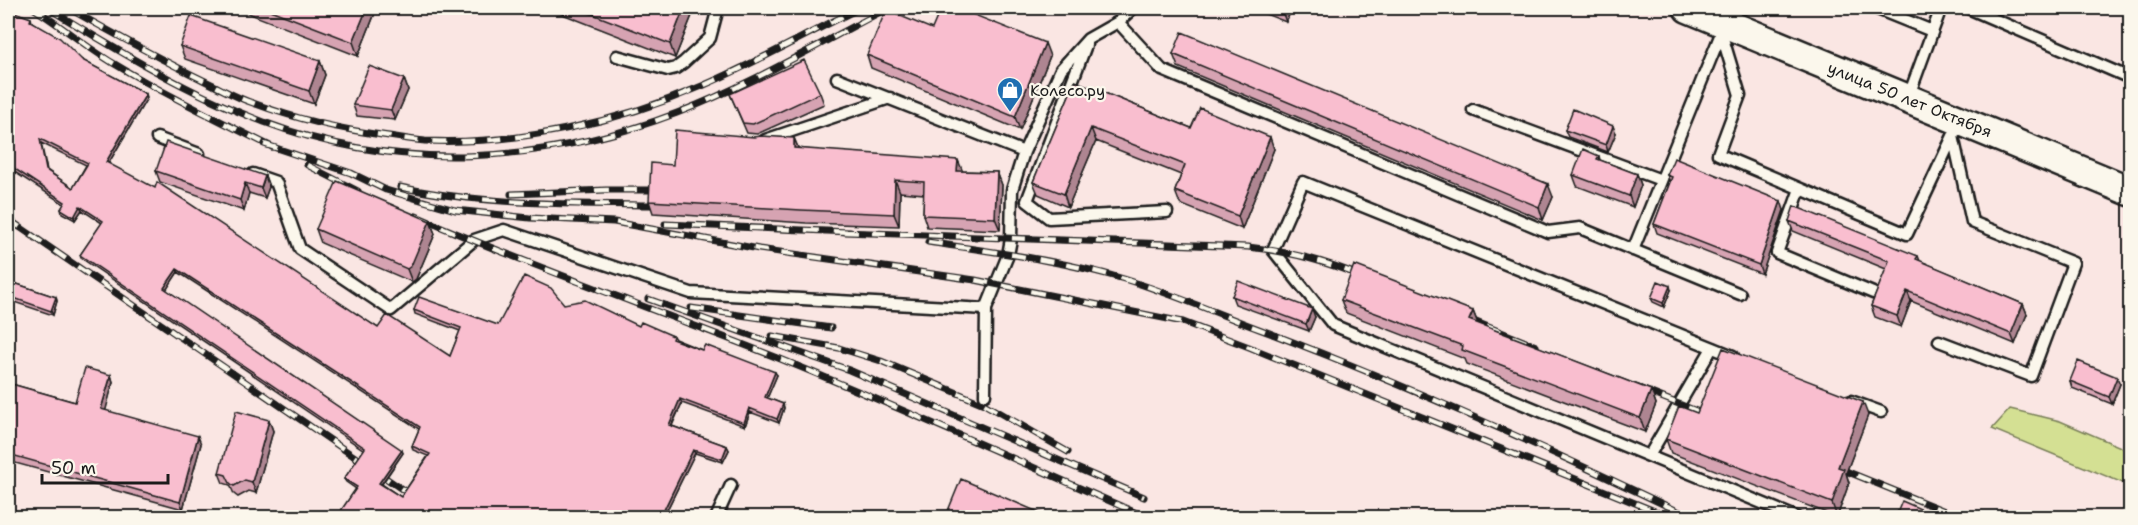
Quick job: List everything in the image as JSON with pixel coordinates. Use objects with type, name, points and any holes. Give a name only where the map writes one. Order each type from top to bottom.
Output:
[{"type":"main road","name":"улица 50 лет Октября","points":[[1688,8],[1723,28],[1908,98],[1956,128],[2130,191]]},
{"type":"lane","points":[[617,56],[668,70],[676,68],[710,38],[718,8]]},
{"type":"lane","points":[[986,395],[986,309],[1008,255],[1013,225],[1012,190],[1024,152],[1061,69],[1088,39],[1118,22],[1133,8]]},
{"type":"lane","points":[[1875,8],[1932,31]]},
{"type":"lane","points":[[1908,98],[1941,8]]},
{"type":"lane","points":[[1968,8],[2130,78]]},
{"type":"lane","points":[[1118,22],[1162,70],[1548,232],[1580,228],[1740,294]]},
{"type":"lane","points":[[1633,250],[1723,28]]},
{"type":"lane","points":[[1723,28],[1740,95],[1718,154],[1907,234],[1956,128]]},
{"type":"lane","points":[[1088,39],[1027,201],[1049,218],[1167,212]]},
{"type":"lane","points":[[837,78],[1024,152]]},
{"type":"lane","points":[[749,141],[759,142],[890,98]]},
{"type":"lane","points":[[1473,110],[1661,180]]},
{"type":"lane","points":[[1939,341],[2031,376],[2073,263],[1972,222],[1956,128]]},
{"type":"lane","points":[[157,138],[211,158]]},
{"type":"lane","points":[[243,170],[276,182],[300,249],[391,310],[474,240],[504,230],[691,293],[986,309]]},
{"type":"lane","points":[[1744,360],[1303,183],[1273,250],[1333,325],[1798,518]]},
{"type":"lane","points":[[1800,189],[1777,254],[1873,293]]},
{"type":"lane","points":[[1648,456],[1712,348]]},
{"type":"lane","points":[[1839,396],[1881,412]]},
{"type":"lane","points":[[716,518],[731,485]]},
{"type":"green space","points":[[2010,409],[2060,421],[2130,451],[2130,486],[1992,429]]},
{"type":"building","points":[[265,8],[367,8],[353,42]]},
{"type":"building","points":[[577,8],[684,8],[670,44]]},
{"type":"building","points":[[941,8],[957,8],[1045,43],[1015,117],[867,55],[886,10],[932,29]]},
{"type":"building","points":[[8,10],[31,18],[30,21],[60,38],[82,60],[146,94],[106,162],[155,188],[157,182],[378,328],[387,315],[450,356],[461,328],[414,310],[419,297],[498,325],[524,276],[551,288],[564,304],[585,300],[639,326],[641,322],[673,336],[672,339],[702,350],[705,345],[775,372],[765,397],[783,404],[777,419],[749,408],[744,423],[680,399],[669,425],[727,446],[722,459],[693,450],[660,518],[336,518],[357,487],[344,479],[365,448],[80,255],[103,221],[80,206],[74,217],[61,209],[65,202],[12,167],[8,181]],"holes":[[[40,139],[88,163],[73,188],[46,170]],[[177,269],[420,427],[412,446],[430,454],[401,497],[379,483],[402,450],[164,288]]]},
{"type":"building","points":[[191,16],[320,61],[309,91],[180,46]]},
{"type":"building","points":[[1182,32],[1548,184],[1539,207],[1173,54]]},
{"type":"building","points":[[804,60],[820,93],[753,124],[743,123],[730,94]]},
{"type":"building","points":[[369,66],[404,79],[391,110],[353,105]]},
{"type":"building","points":[[1075,81],[1191,128],[1200,108],[1270,137],[1238,216],[1175,191],[1185,165],[1091,128],[1064,194],[1033,182]]},
{"type":"building","points":[[1573,109],[1613,126],[1606,145],[1565,130]]},
{"type":"building","points":[[675,130],[794,138],[794,148],[958,160],[957,171],[997,172],[995,218],[923,215],[924,182],[895,180],[894,214],[649,201],[651,163],[673,165]]},
{"type":"building","points":[[166,142],[265,176],[261,188],[245,183],[240,200],[156,171]]},
{"type":"building","points":[[1583,149],[1599,156],[1597,159],[1637,174],[1629,196],[1573,175]]},
{"type":"building","points":[[1674,158],[1781,201],[1759,265],[1654,224],[1672,177],[1667,175]]},
{"type":"building","points":[[337,181],[430,221],[411,266],[407,269],[316,229]]},
{"type":"building","points":[[1794,206],[1918,256],[1916,259],[2023,304],[2011,334],[1907,291],[1897,316],[1871,306],[1889,261],[1789,221]]},
{"type":"building","points":[[1354,265],[1473,311],[1469,320],[1651,390],[1640,418],[1462,350],[1463,346],[1341,300]]},
{"type":"building","points":[[8,281],[56,297],[51,311],[8,296]]},
{"type":"building","points":[[1238,281],[1312,309],[1306,324],[1232,296]]},
{"type":"building","points":[[1658,281],[1670,286],[1663,303],[1651,298]]},
{"type":"building","points":[[1723,348],[1863,402],[1838,467],[1844,469],[1832,503],[1666,439],[1679,406],[1697,413]]},
{"type":"building","points":[[2078,361],[2117,377],[2109,397],[2070,381]]},
{"type":"building","points":[[85,368],[111,375],[101,409],[198,436],[180,502],[8,454],[8,383],[75,402]]},
{"type":"building","points":[[236,411],[269,420],[252,482],[245,480],[234,486],[226,475],[219,473]]},
{"type":"building","points":[[961,479],[1052,518],[945,518]]},
{"type":"building","points":[[1902,501],[1941,518],[1895,518]]},
{"type":"railway","points":[[33,8],[132,74],[272,147]]},
{"type":"railway","points":[[48,8],[126,55],[180,84],[264,122],[315,138],[367,149],[419,155],[471,156],[523,152],[575,143],[626,130],[677,113],[758,77],[888,8]]},
{"type":"railway","points":[[68,8],[241,99],[337,127],[425,141],[496,139],[531,135],[566,129],[636,111],[722,77],[860,8]]},
{"type":"railway","points":[[264,144],[351,173],[386,190],[455,210],[530,218],[614,222],[759,249],[975,280],[1183,322],[1672,518]]},
{"type":"railway","points":[[307,165],[358,191]]},
{"type":"railway","points":[[400,187],[494,200],[558,204],[654,205]]},
{"type":"railway","points":[[511,194],[655,190]]},
{"type":"railway","points":[[416,216],[824,377],[1148,518]]},
{"type":"railway","points":[[8,219],[444,518]]},
{"type":"railway","points":[[665,224],[850,232]]},
{"type":"railway","points":[[844,232],[1248,247],[1308,258],[1366,278]]},
{"type":"railway","points":[[928,242],[1026,257],[1100,272],[1156,290],[1307,347],[1418,393],[1583,466],[1692,518]]},
{"type":"railway","points":[[648,299],[849,370],[1144,497]]},
{"type":"railway","points":[[691,308],[831,328]]},
{"type":"railway","points":[[1461,316],[1536,346]]},
{"type":"railway","points":[[772,336],[839,348],[881,361],[984,404],[1068,452]]},
{"type":"railway","points":[[1636,387],[1714,418]]},
{"type":"railway","points":[[1831,465],[1962,518]]},
{"type":"place","name":"Колесо.ру","points":[[1010,113]]}]
